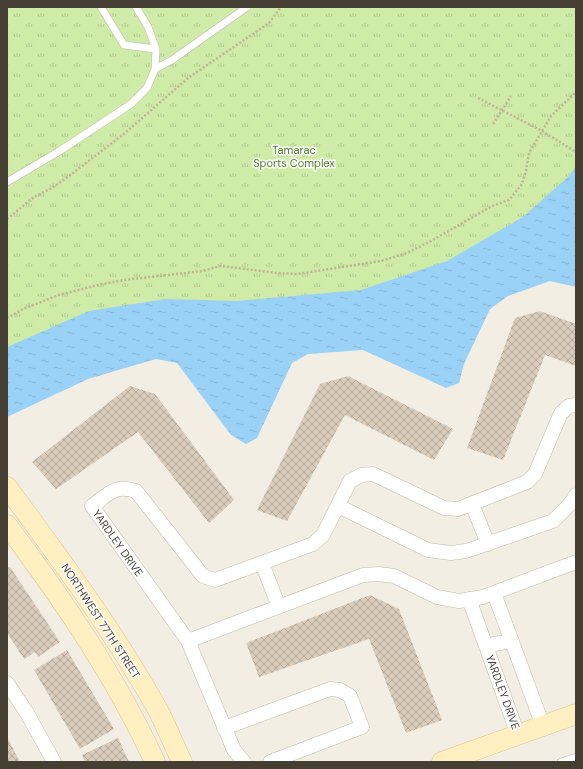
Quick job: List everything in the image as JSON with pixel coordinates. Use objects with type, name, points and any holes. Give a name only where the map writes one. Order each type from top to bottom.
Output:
[{"type":"street","name":"YARDLEY DRIVE","points":[[188,641],[92,506],[116,488],[127,488],[136,491],[204,576],[215,580],[313,544],[323,535],[350,481],[361,475],[373,474],[444,508],[458,509],[527,482],[535,474],[561,413],[569,406],[576,405]]},
{"type":"street","name":"NORTHWEST 77TH STREET","points":[[7,487],[62,561],[124,653],[159,713],[182,762]]},
{"type":"street","points":[[338,506],[428,550],[451,553],[466,552],[553,521],[570,504],[576,495]]},
{"type":"street","points":[[472,504],[488,544]]},
{"type":"street","name":"NORTHWEST 77TH STREET","points":[[7,525],[43,574],[105,667],[138,725],[154,762]]},
{"type":"street","points":[[244,762],[234,750],[188,641],[364,576],[379,574],[394,576],[437,597],[459,601],[494,593],[576,562]]},
{"type":"street","points":[[262,563],[279,607]]},
{"type":"street","points":[[494,593],[543,726]]},
{"type":"street","name":"YARDLEY DRIVE","points":[[470,599],[518,735]]},
{"type":"street","name":"YARDLEY DRIVE","points":[[487,648],[494,644],[512,641]]},
{"type":"street","points":[[7,683],[27,713],[54,762]]},
{"type":"street","points":[[224,728],[330,689],[340,690],[350,696],[362,727],[270,762]]},
{"type":"street","points":[[442,762],[576,714]]},
{"type":"lane","points":[[101,7],[124,45],[156,49]]},
{"type":"lane","points":[[7,182],[58,152],[131,104],[147,88],[155,69],[156,49],[148,27],[136,7]]},
{"type":"lane","points":[[155,69],[172,60],[247,7]]},
{"type":"lane","points":[[561,762],[576,757]]},
{"type":"path","points":[[7,219],[34,197],[52,188],[76,172],[125,133],[188,78],[269,23],[281,7]]},
{"type":"path","points":[[7,318],[23,309],[59,295],[124,280],[203,271],[220,266],[297,274],[381,261],[407,252],[431,241],[492,206],[509,200],[522,184],[529,153],[542,130],[551,116],[576,91]]},
{"type":"path","points":[[493,124],[503,111],[511,96]]},
{"type":"path","points":[[478,98],[542,130],[576,152]]},
{"type":"green space","name":"Tamarac Sports Complex","points":[[7,7],[576,7],[576,172],[536,219],[430,277],[308,306],[7,354]]},
{"type":"water","points":[[576,166],[576,287],[550,281],[508,296],[490,309],[464,364],[459,383],[446,388],[363,350],[308,354],[292,363],[257,438],[246,444],[231,435],[177,363],[156,359],[88,379],[7,417],[7,347],[89,311],[166,299],[237,301],[361,290],[447,261],[523,217],[569,176]]},
{"type":"building","points":[[540,311],[576,324],[576,366],[545,355],[503,460],[467,448],[515,318]]},
{"type":"building","points":[[348,376],[453,429],[434,460],[345,415],[287,521],[257,510],[320,384]]},
{"type":"building","points":[[130,386],[155,394],[234,500],[209,523],[138,432],[56,489],[32,462]]},
{"type":"building","points":[[10,567],[60,642],[38,657],[35,652],[24,659],[7,633],[7,568]]},
{"type":"building","points":[[370,595],[399,609],[442,720],[406,733],[369,639],[259,677],[246,643]]},
{"type":"building","points":[[67,650],[114,729],[80,749],[34,670]]},
{"type":"building","points":[[7,737],[20,762],[7,762]]},
{"type":"building","points":[[118,738],[129,762],[85,762],[82,755]]}]
